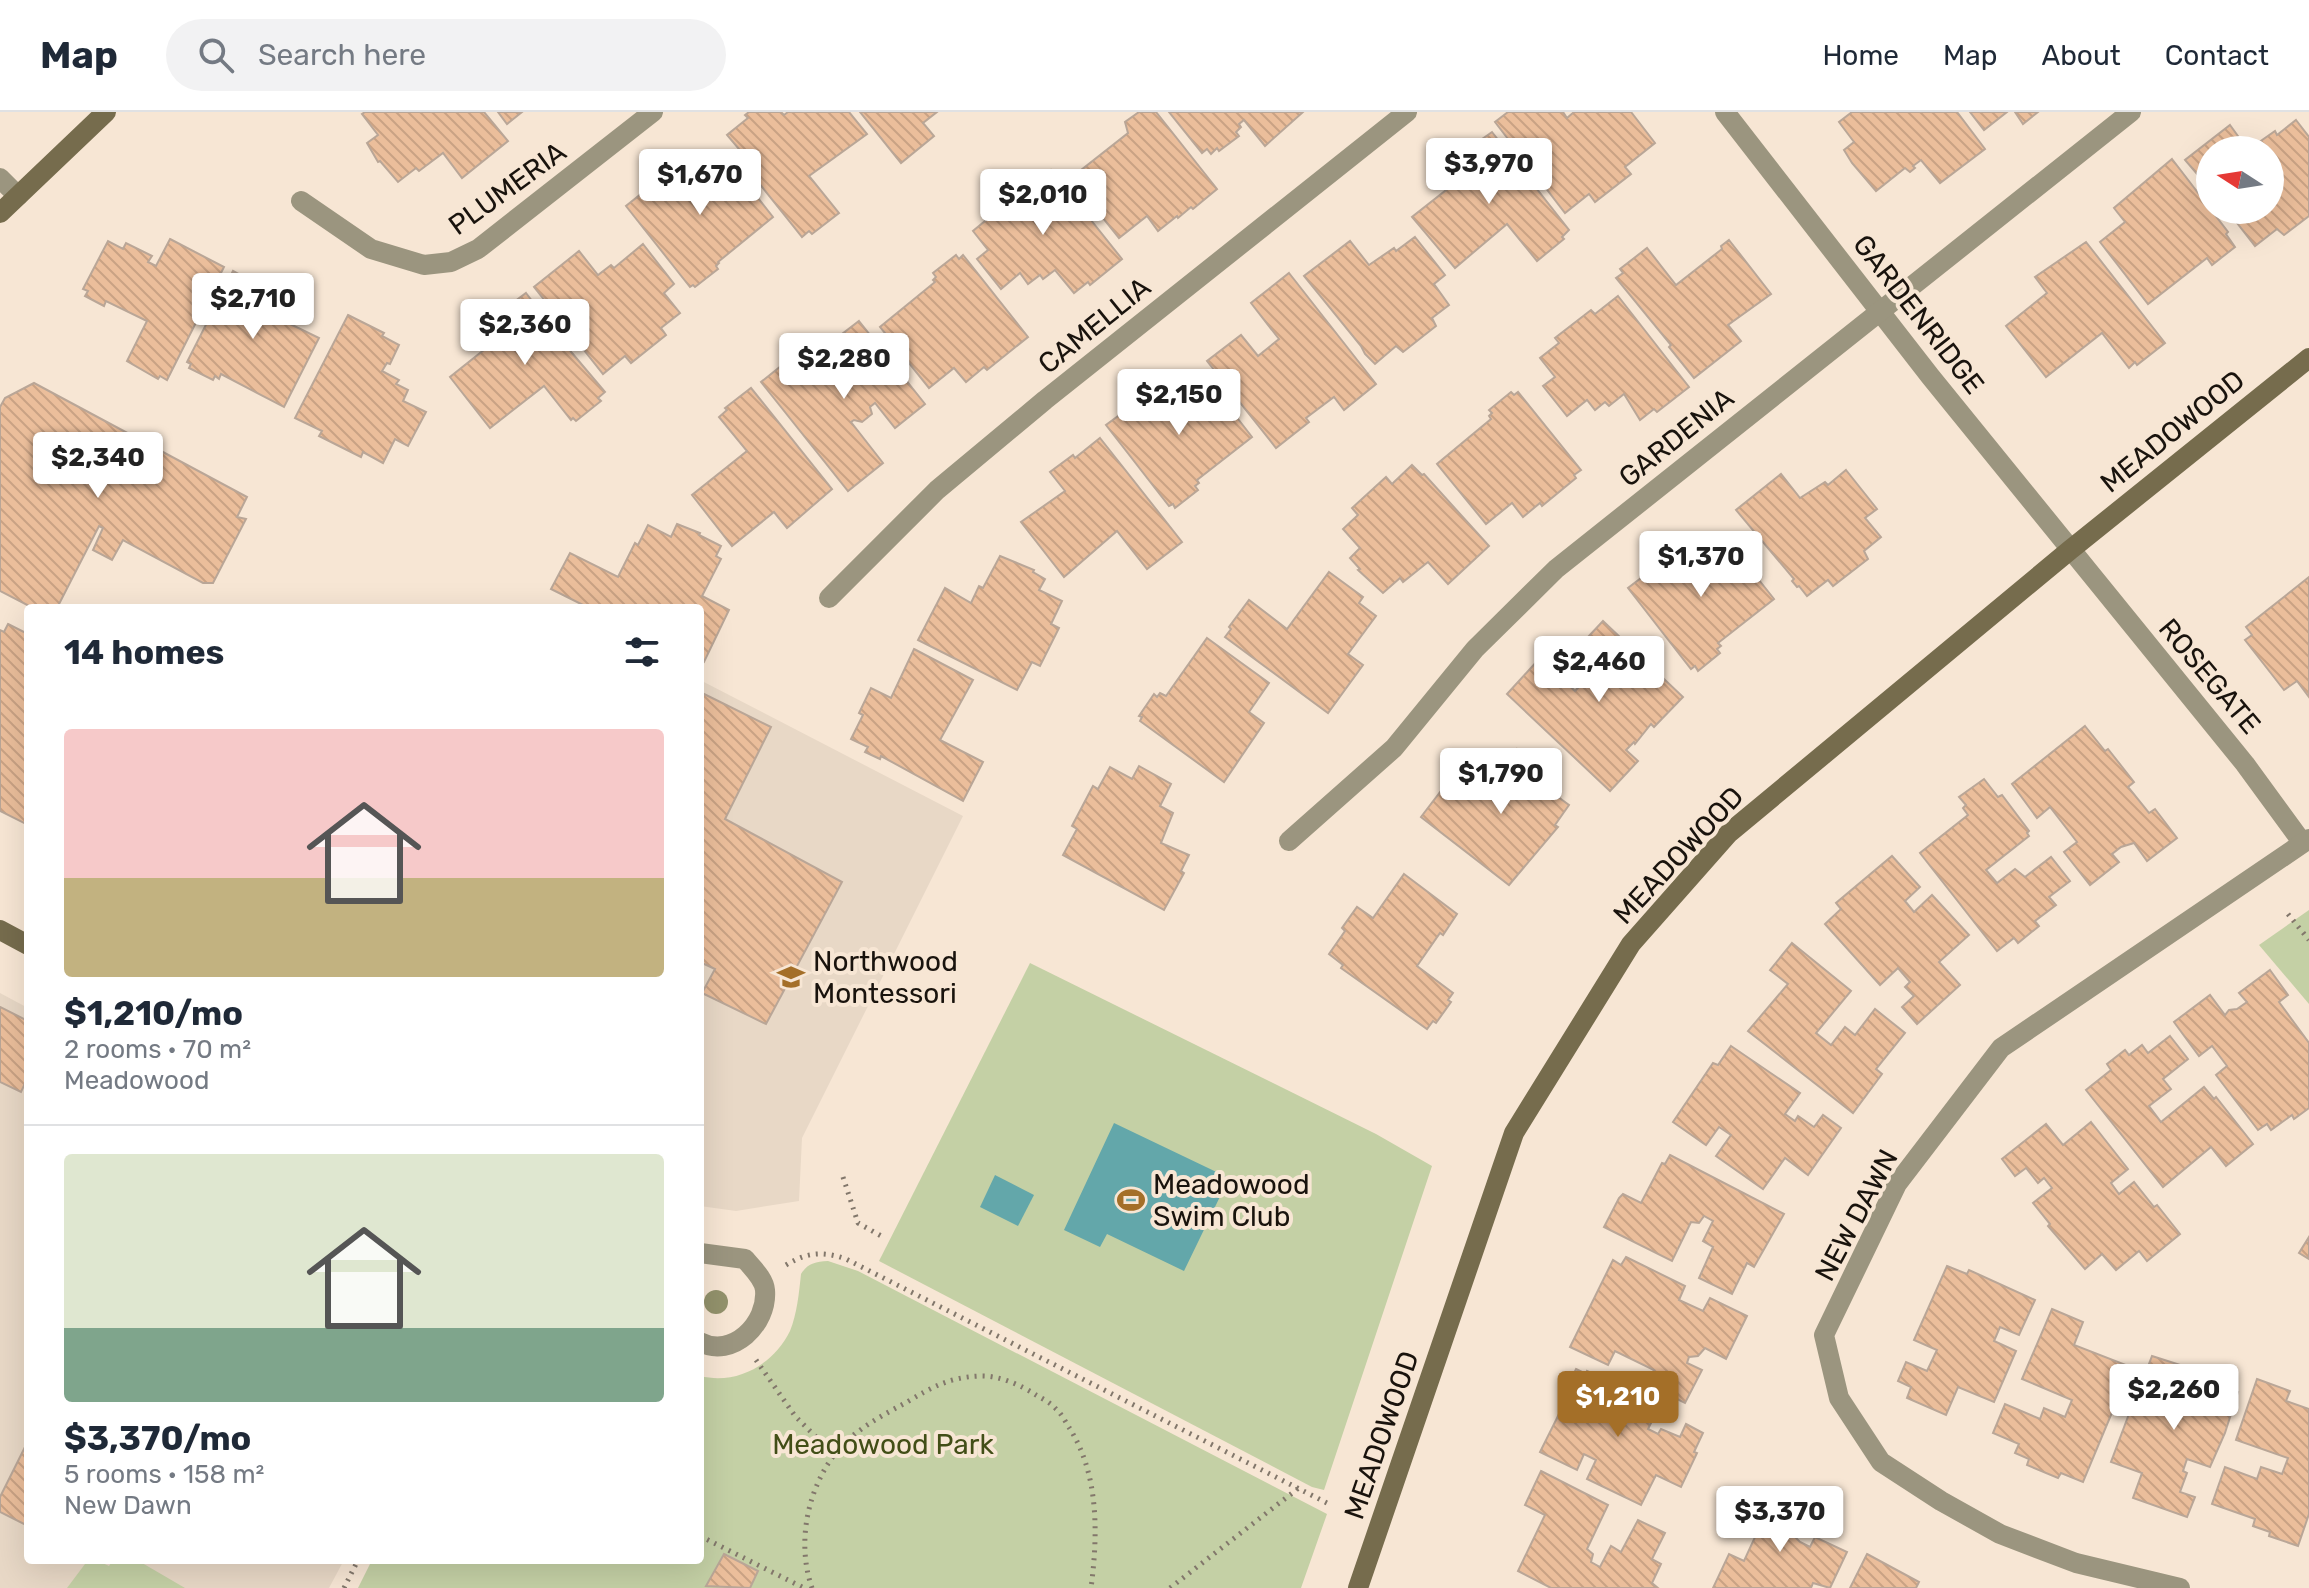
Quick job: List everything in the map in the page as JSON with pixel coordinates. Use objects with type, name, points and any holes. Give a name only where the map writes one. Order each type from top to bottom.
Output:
[{"type":"street","points":[[0,213],[106,112]]},
{"type":"street","name":"PLUMERIA","points":[[301,201],[371,249],[424,265],[451,262],[478,249],[653,112]]},
{"type":"street","name":"CAMELLIA","points":[[829,598],[937,490],[1045,400],[1407,112]]},
{"type":"street","name":"GARDENRIDGE","points":[[1725,112],[2070,550]]},
{"type":"street","name":"GARDENIA","points":[[1289,841],[1394,748],[1475,649],[1556,569],[2131,112]]},
{"type":"street","points":[[0,178],[18,196]]},
{"type":"street","name":"MEADOWOOD","points":[[1358,1588],[1514,1133],[1631,944],[1729,833],[2070,550],[2309,358]]},
{"type":"street","name":"ROSEGATE","points":[[2070,550],[2305,840]]},
{"type":"street","name":"NEW DAWN","points":[[2180,1588],[2076,1563],[2000,1534],[1881,1462],[1839,1398],[1824,1335],[1897,1184],[2001,1048],[2305,840]]},
{"type":"street","points":[[0,930],[24,943]]},
{"type":"street","points":[[704,1254],[745,1259],[762,1279],[765,1291],[762,1310],[754,1329],[732,1345],[704,1344]]},
{"type":"path","points":[[2288,914],[2309,940]]},
{"type":"path","points":[[843,1177],[858,1223],[883,1237]]},
{"type":"path","points":[[762,1279],[799,1257],[816,1253],[846,1259],[1327,1503]]},
{"type":"path","points":[[742,1339],[795,1416],[834,1455]]},
{"type":"path","points":[[812,1588],[805,1567],[804,1537],[808,1510],[817,1484],[834,1455],[859,1431],[945,1380],[983,1376],[1023,1386],[1057,1409],[1081,1446],[1093,1493],[1095,1556],[1091,1588]]},
{"type":"path","points":[[1170,1588],[1300,1487]]},
{"type":"path","points":[[704,1538],[804,1588]]},
{"type":"path","points":[[344,1588],[356,1564]]},
{"type":"shaded area","name":"Northwood Montessori","points":[[704,682],[963,816],[802,1138],[799,1201],[736,1211],[704,1207]]},
{"type":"shaded area","points":[[0,993],[24,1006],[24,1564],[342,1564],[329,1588],[0,1588]]},
{"type":"green space","points":[[2309,910],[2309,1004],[2259,945]]},
{"type":"green space","name":"Meadowood Swim Club","points":[[1030,963],[1376,1134],[1432,1166],[1324,1490],[1312,1487],[879,1261]]},
{"type":"green space","name":"Meadowood Park","points":[[828,1261],[858,1271],[1327,1514],[1301,1588],[358,1588],[370,1564],[704,1564],[704,1377],[727,1378],[740,1375],[764,1363],[774,1354],[790,1331],[801,1274],[806,1267]]},
{"type":"green space","points":[[85,1564],[144,1564],[185,1588],[67,1588]]},
{"type":"water","points":[[1114,1123],[1229,1178],[1184,1271],[1107,1234],[1100,1247],[1064,1230]]},
{"type":"water","points":[[995,1175],[1034,1195],[1018,1226],[980,1207]]},
{"type":"building","points":[[484,112],[508,141],[462,178],[443,153],[398,182],[378,162],[367,143],[378,135],[362,114]]},
{"type":"building","points":[[498,112],[522,112],[507,124]]},
{"type":"building","points":[[749,112],[781,112],[784,115],[788,112],[849,112],[867,134],[809,176],[839,213],[812,234],[809,231],[802,237],[735,153],[739,149],[727,135],[748,118],[745,115]]},
{"type":"building","points":[[860,112],[937,112],[923,123],[934,136],[901,163]]},
{"type":"building","points":[[1139,112],[1156,112],[1217,189],[1158,231],[1147,216],[1119,238],[1071,178],[1128,133],[1125,122]]},
{"type":"building","points":[[1169,112],[1303,112],[1265,146],[1244,120],[1236,132],[1239,136],[1211,154],[1207,149],[1202,153]]},
{"type":"building","points":[[1508,112],[1563,112],[1567,118],[1574,112],[1631,112],[1655,143],[1625,167],[1631,174],[1595,202],[1589,194],[1565,213],[1495,122]]},
{"type":"building","points":[[1852,112],[1957,112],[1985,149],[1940,183],[1921,160],[1910,172],[1905,168],[1876,191],[1844,150],[1854,142],[1839,122]]},
{"type":"building","points":[[1970,112],[2007,112],[1984,130]]},
{"type":"building","points":[[2015,112],[2038,112],[2023,124]]},
{"type":"building","points":[[2296,120],[2309,137],[2309,216],[2284,235],[2277,229],[2255,246],[2238,224],[2284,224],[2284,136],[2268,136],[2275,131],[2277,135]]},
{"type":"building","points":[[2230,125],[2238,136],[2216,136]]},
{"type":"building","points":[[1492,132],[1569,230],[1562,237],[1564,239],[1537,261],[1507,224],[1455,268],[1412,217],[1455,183],[1442,167]]},
{"type":"building","points":[[2196,151],[2196,173],[2185,160]]},
{"type":"building","points":[[724,155],[773,217],[718,262],[718,269],[695,287],[690,287],[626,206],[651,186],[655,191],[662,185],[660,181],[685,161],[697,177]]},
{"type":"building","points":[[2172,159],[2196,190],[2196,224],[2222,224],[2235,247],[2212,265],[2207,258],[2148,304],[2100,242],[2125,222],[2114,208]]},
{"type":"building","points":[[1051,170],[1122,259],[1090,285],[1088,282],[1074,293],[1055,270],[1043,279],[1040,275],[1028,284],[1020,273],[1001,289],[977,259],[988,250],[973,231],[991,216],[986,209],[1022,180],[1028,188]]},
{"type":"building","points":[[1415,237],[1445,275],[1434,284],[1449,305],[1432,318],[1436,326],[1403,352],[1396,346],[1375,364],[1304,276],[1350,241],[1369,265]]},
{"type":"building","points":[[170,239],[224,267],[167,380],[160,376],[158,379],[127,361],[147,321],[106,301],[104,306],[85,296],[88,291],[83,289],[108,241],[123,249],[126,243],[152,256],[148,262],[156,266]]},
{"type":"building","points":[[1729,240],[1771,294],[1728,325],[1741,341],[1694,378],[1616,278],[1623,273],[1620,269],[1647,248],[1676,285]]},
{"type":"building","points":[[2086,242],[2165,343],[2129,368],[2102,333],[2046,377],[2006,326],[2047,293],[2035,277]]},
{"type":"building","points":[[643,244],[674,284],[664,293],[680,313],[661,328],[666,335],[631,363],[625,356],[603,374],[534,287],[579,251],[598,275],[611,265],[614,268]]},
{"type":"building","points":[[956,255],[959,259],[963,255],[1028,337],[987,370],[984,367],[966,382],[954,368],[929,388],[880,327],[935,282],[933,273]]},
{"type":"building","points":[[233,271],[297,306],[288,323],[319,338],[284,407],[221,374],[219,379],[215,376],[213,380],[189,368],[191,364],[187,362]]},
{"type":"building","points":[[1289,273],[1376,384],[1344,410],[1334,397],[1306,418],[1309,422],[1276,448],[1207,361],[1241,335],[1258,356],[1279,339],[1251,303]]},
{"type":"building","points":[[526,293],[605,392],[598,398],[601,401],[576,421],[571,420],[544,386],[490,428],[450,377],[490,345],[478,329]]},
{"type":"building","points":[[1618,296],[1689,387],[1657,412],[1654,409],[1640,420],[1624,394],[1609,406],[1605,402],[1595,410],[1587,400],[1567,416],[1543,386],[1555,377],[1540,358],[1559,343],[1555,338],[1591,310],[1595,314]]},
{"type":"building","points":[[348,315],[384,333],[382,336],[399,345],[390,364],[387,363],[382,371],[399,380],[396,384],[408,390],[403,401],[426,412],[408,446],[395,439],[383,463],[363,452],[361,457],[319,436],[322,431],[295,418]]},
{"type":"building","points":[[859,321],[925,404],[895,428],[875,403],[870,407],[872,414],[862,422],[851,422],[883,463],[848,491],[761,382],[791,358],[803,373],[832,349],[829,344]]},
{"type":"building","points":[[1204,375],[1252,437],[1197,480],[1199,483],[1195,486],[1198,490],[1175,508],[1173,504],[1169,506],[1106,425],[1167,380],[1178,395]]},
{"type":"building","points":[[34,383],[247,497],[237,517],[246,519],[213,583],[203,583],[123,540],[112,560],[93,550],[103,528],[99,526],[59,604],[25,604],[0,591],[0,407],[5,398]]},
{"type":"building","points":[[751,388],[832,489],[787,528],[774,512],[732,546],[692,495],[747,451],[719,417],[727,410],[725,408]]},
{"type":"building","points":[[1511,392],[1514,395],[1518,392],[1581,470],[1574,475],[1576,478],[1542,506],[1540,503],[1523,517],[1512,503],[1486,524],[1437,464],[1491,419],[1489,410]]},
{"type":"building","points":[[1100,438],[1182,542],[1147,569],[1117,531],[1064,577],[1021,522],[1065,491],[1050,472],[1073,455],[1075,458]]},
{"type":"building","points":[[1412,465],[1424,474],[1489,546],[1448,584],[1428,562],[1403,582],[1400,578],[1383,593],[1358,570],[1350,558],[1360,548],[1343,529],[1358,515],[1352,508],[1386,477],[1392,484]]},
{"type":"building","points":[[1846,470],[1877,509],[1865,518],[1881,537],[1864,551],[1868,559],[1833,586],[1828,580],[1807,596],[1736,510],[1781,474],[1800,498],[1825,482],[1828,485]]},
{"type":"building","points":[[677,524],[721,546],[716,556],[721,559],[702,596],[729,610],[704,662],[704,604],[581,604],[551,589],[570,553],[618,577],[648,525],[671,537]]},
{"type":"building","points":[[1725,537],[1774,599],[1718,643],[1720,653],[1698,671],[1695,666],[1691,669],[1628,588],[1687,543],[1699,558]]},
{"type":"building","points":[[1000,556],[1034,570],[1045,579],[1039,590],[1062,601],[1051,624],[1059,628],[1040,666],[1032,662],[1017,690],[918,640],[945,588],[971,603]]},
{"type":"building","points":[[1329,572],[1363,597],[1359,603],[1376,616],[1348,654],[1363,665],[1328,713],[1225,637],[1249,600],[1287,629]]},
{"type":"building","points":[[2309,577],[2309,697],[2297,681],[2284,690],[2245,640],[2252,635],[2246,627]]},
{"type":"building","points":[[1603,621],[1683,697],[1626,750],[1638,761],[1610,791],[1507,694],[1540,658],[1575,691],[1594,671],[1574,652]]},
{"type":"building","points":[[8,624],[24,632],[24,823],[0,811],[0,630],[4,632]]},
{"type":"building","points":[[1207,638],[1269,683],[1249,712],[1264,723],[1224,782],[1140,721],[1142,717],[1139,716],[1154,694],[1157,697],[1160,693],[1166,696]]},
{"type":"building","points":[[914,649],[973,680],[940,740],[983,762],[963,801],[881,756],[880,759],[865,752],[868,747],[851,739],[863,715],[859,713],[871,688],[891,698]]},
{"type":"building","points":[[704,694],[771,727],[725,819],[842,882],[766,1024],[704,994],[715,969],[704,964]]},
{"type":"building","points":[[2085,726],[2134,782],[2128,787],[2149,813],[2155,809],[2177,838],[2147,861],[2134,843],[2121,847],[2112,854],[2119,862],[2090,885],[2064,852],[2077,842],[2050,807],[2037,818],[2012,784]]},
{"type":"building","points":[[1517,749],[1557,780],[1550,791],[1569,805],[1555,825],[1558,827],[1509,885],[1421,817],[1444,787],[1452,793],[1462,778],[1480,791],[1491,777],[1494,779]]},
{"type":"building","points":[[1139,766],[1171,784],[1160,806],[1173,813],[1161,843],[1189,855],[1181,871],[1184,873],[1164,910],[1063,855],[1077,829],[1072,826],[1093,786],[1098,789],[1110,767],[1132,779]]},
{"type":"building","points":[[1984,779],[1998,797],[2002,795],[2029,831],[2029,836],[1986,870],[1997,883],[2015,869],[2025,877],[2051,857],[2070,881],[2049,897],[2056,905],[2035,921],[2039,926],[2018,943],[2014,938],[1997,951],[1920,853],[1968,815],[1963,808],[1966,805],[1959,797]]},
{"type":"building","points":[[1892,856],[1920,887],[1905,901],[1914,912],[1932,895],[1969,935],[1939,962],[1960,985],[1917,1024],[1902,1007],[1914,996],[1905,987],[1910,982],[1898,968],[1880,985],[1825,924],[1841,909],[1836,903]]},
{"type":"building","points":[[1404,874],[1457,914],[1417,966],[1453,993],[1448,1000],[1451,1002],[1436,1023],[1433,1021],[1427,1029],[1341,968],[1343,965],[1329,954],[1357,907],[1373,918]]},
{"type":"building","points":[[1792,943],[1851,991],[1816,1033],[1831,1045],[1845,1027],[1855,1035],[1875,1009],[1905,1033],[1876,1069],[1882,1074],[1853,1113],[1748,1031],[1788,984],[1770,970]]},
{"type":"building","points":[[2270,970],[2288,995],[2279,1002],[2309,1043],[2309,1108],[2294,1119],[2292,1115],[2271,1130],[2267,1124],[2258,1130],[2216,1075],[2227,1066],[2212,1046],[2199,1056],[2174,1022],[2210,995],[2225,1015],[2229,1010],[2237,1009],[2247,1002],[2239,993]]},
{"type":"building","points":[[0,1007],[24,1019],[24,1086],[21,1092],[0,1082]]},
{"type":"building","points":[[2170,1036],[2188,1059],[2163,1079],[2171,1089],[2149,1106],[2161,1122],[2204,1087],[2214,1099],[2216,1097],[2253,1144],[2226,1166],[2211,1147],[2163,1187],[2086,1090],[2111,1070],[2107,1064],[2125,1050],[2129,1055],[2142,1045],[2148,1053]]},
{"type":"building","points":[[1731,1046],[1800,1093],[1785,1114],[1795,1121],[1798,1116],[1814,1127],[1823,1115],[1841,1128],[1808,1175],[1785,1158],[1763,1189],[1716,1156],[1731,1135],[1719,1127],[1706,1145],[1673,1122],[1713,1063],[1718,1065]]},
{"type":"building","points":[[2091,1122],[2128,1169],[2111,1183],[2119,1194],[2134,1182],[2180,1234],[2147,1261],[2139,1251],[2116,1270],[2102,1254],[2085,1269],[2048,1226],[2050,1224],[2033,1203],[2052,1188],[2044,1178],[2038,1183],[2026,1168],[2015,1176],[2002,1159],[2046,1124],[2063,1145]]},
{"type":"building","points":[[1670,1155],[1784,1214],[1754,1267],[1747,1263],[1732,1294],[1699,1278],[1713,1247],[1703,1241],[1713,1221],[1704,1216],[1699,1223],[1691,1222],[1672,1261],[1604,1227],[1623,1194],[1641,1203],[1662,1163],[1665,1164]]},
{"type":"building","points":[[2309,1237],[2309,1259],[2299,1253]]},
{"type":"building","points":[[1626,1257],[1685,1286],[1679,1300],[1703,1311],[1710,1298],[1747,1316],[1726,1359],[1705,1348],[1698,1356],[1689,1357],[1687,1363],[1702,1370],[1685,1403],[1647,1384],[1654,1370],[1615,1351],[1608,1365],[1570,1347],[1613,1260],[1621,1265]]},
{"type":"building","points":[[1947,1266],[1967,1274],[1969,1270],[2035,1300],[2019,1335],[2000,1327],[1994,1341],[2016,1351],[1994,1402],[1958,1387],[1946,1415],[1907,1398],[1911,1387],[1898,1381],[1906,1362],[1927,1371],[1937,1350],[1914,1340]]},
{"type":"building","points":[[2052,1309],[2083,1322],[2074,1345],[2131,1367],[2083,1482],[2061,1473],[2058,1478],[2027,1465],[2029,1459],[2015,1453],[2019,1444],[1993,1433],[2005,1404],[2040,1419],[2044,1408],[2065,1417],[2072,1400],[2022,1379]]},
{"type":"building","points":[[2152,1356],[2218,1377],[2216,1381],[2238,1392],[2210,1467],[2187,1459],[2183,1471],[2187,1473],[2180,1492],[2195,1497],[2187,1517],[2133,1498],[2142,1473],[2111,1462],[2132,1406],[2150,1413],[2155,1399],[2138,1393]]},
{"type":"building","points":[[1576,1369],[1586,1374],[1587,1371],[1659,1407],[1648,1429],[1658,1434],[1661,1429],[1680,1437],[1686,1424],[1703,1433],[1681,1487],[1656,1475],[1641,1505],[1587,1479],[1596,1460],[1584,1454],[1577,1470],[1540,1452],[1571,1390],[1567,1388]]},
{"type":"building","points":[[2257,1379],[2290,1391],[2286,1401],[2309,1409],[2309,1514],[2298,1546],[2269,1536],[2270,1532],[2253,1526],[2255,1519],[2212,1504],[2225,1467],[2257,1479],[2261,1467],[2282,1474],[2288,1458],[2236,1440]]},
{"type":"building","points":[[24,1449],[24,1524],[0,1512],[0,1497]]},
{"type":"building","points":[[1541,1471],[1608,1505],[1587,1549],[1593,1554],[1591,1562],[1600,1567],[1611,1546],[1621,1552],[1638,1520],[1665,1533],[1652,1559],[1661,1564],[1652,1583],[1658,1588],[1551,1588],[1518,1571],[1545,1515],[1525,1505]]},
{"type":"building","points":[[1760,1492],[1800,1511],[1790,1532],[1800,1542],[1810,1547],[1815,1537],[1847,1552],[1830,1588],[1813,1583],[1811,1588],[1713,1588],[1729,1554],[1744,1561],[1756,1535],[1743,1528]]},
{"type":"building","points":[[724,1554],[758,1571],[750,1588],[706,1586]]},
{"type":"building","points":[[1867,1554],[1919,1582],[1916,1588],[1850,1588]]},
{"type":"place","name":"Northwood Montessori","points":[[791,977]]},
{"type":"place","name":"Meadowood Swim Club","points":[[1131,1200]]}]
